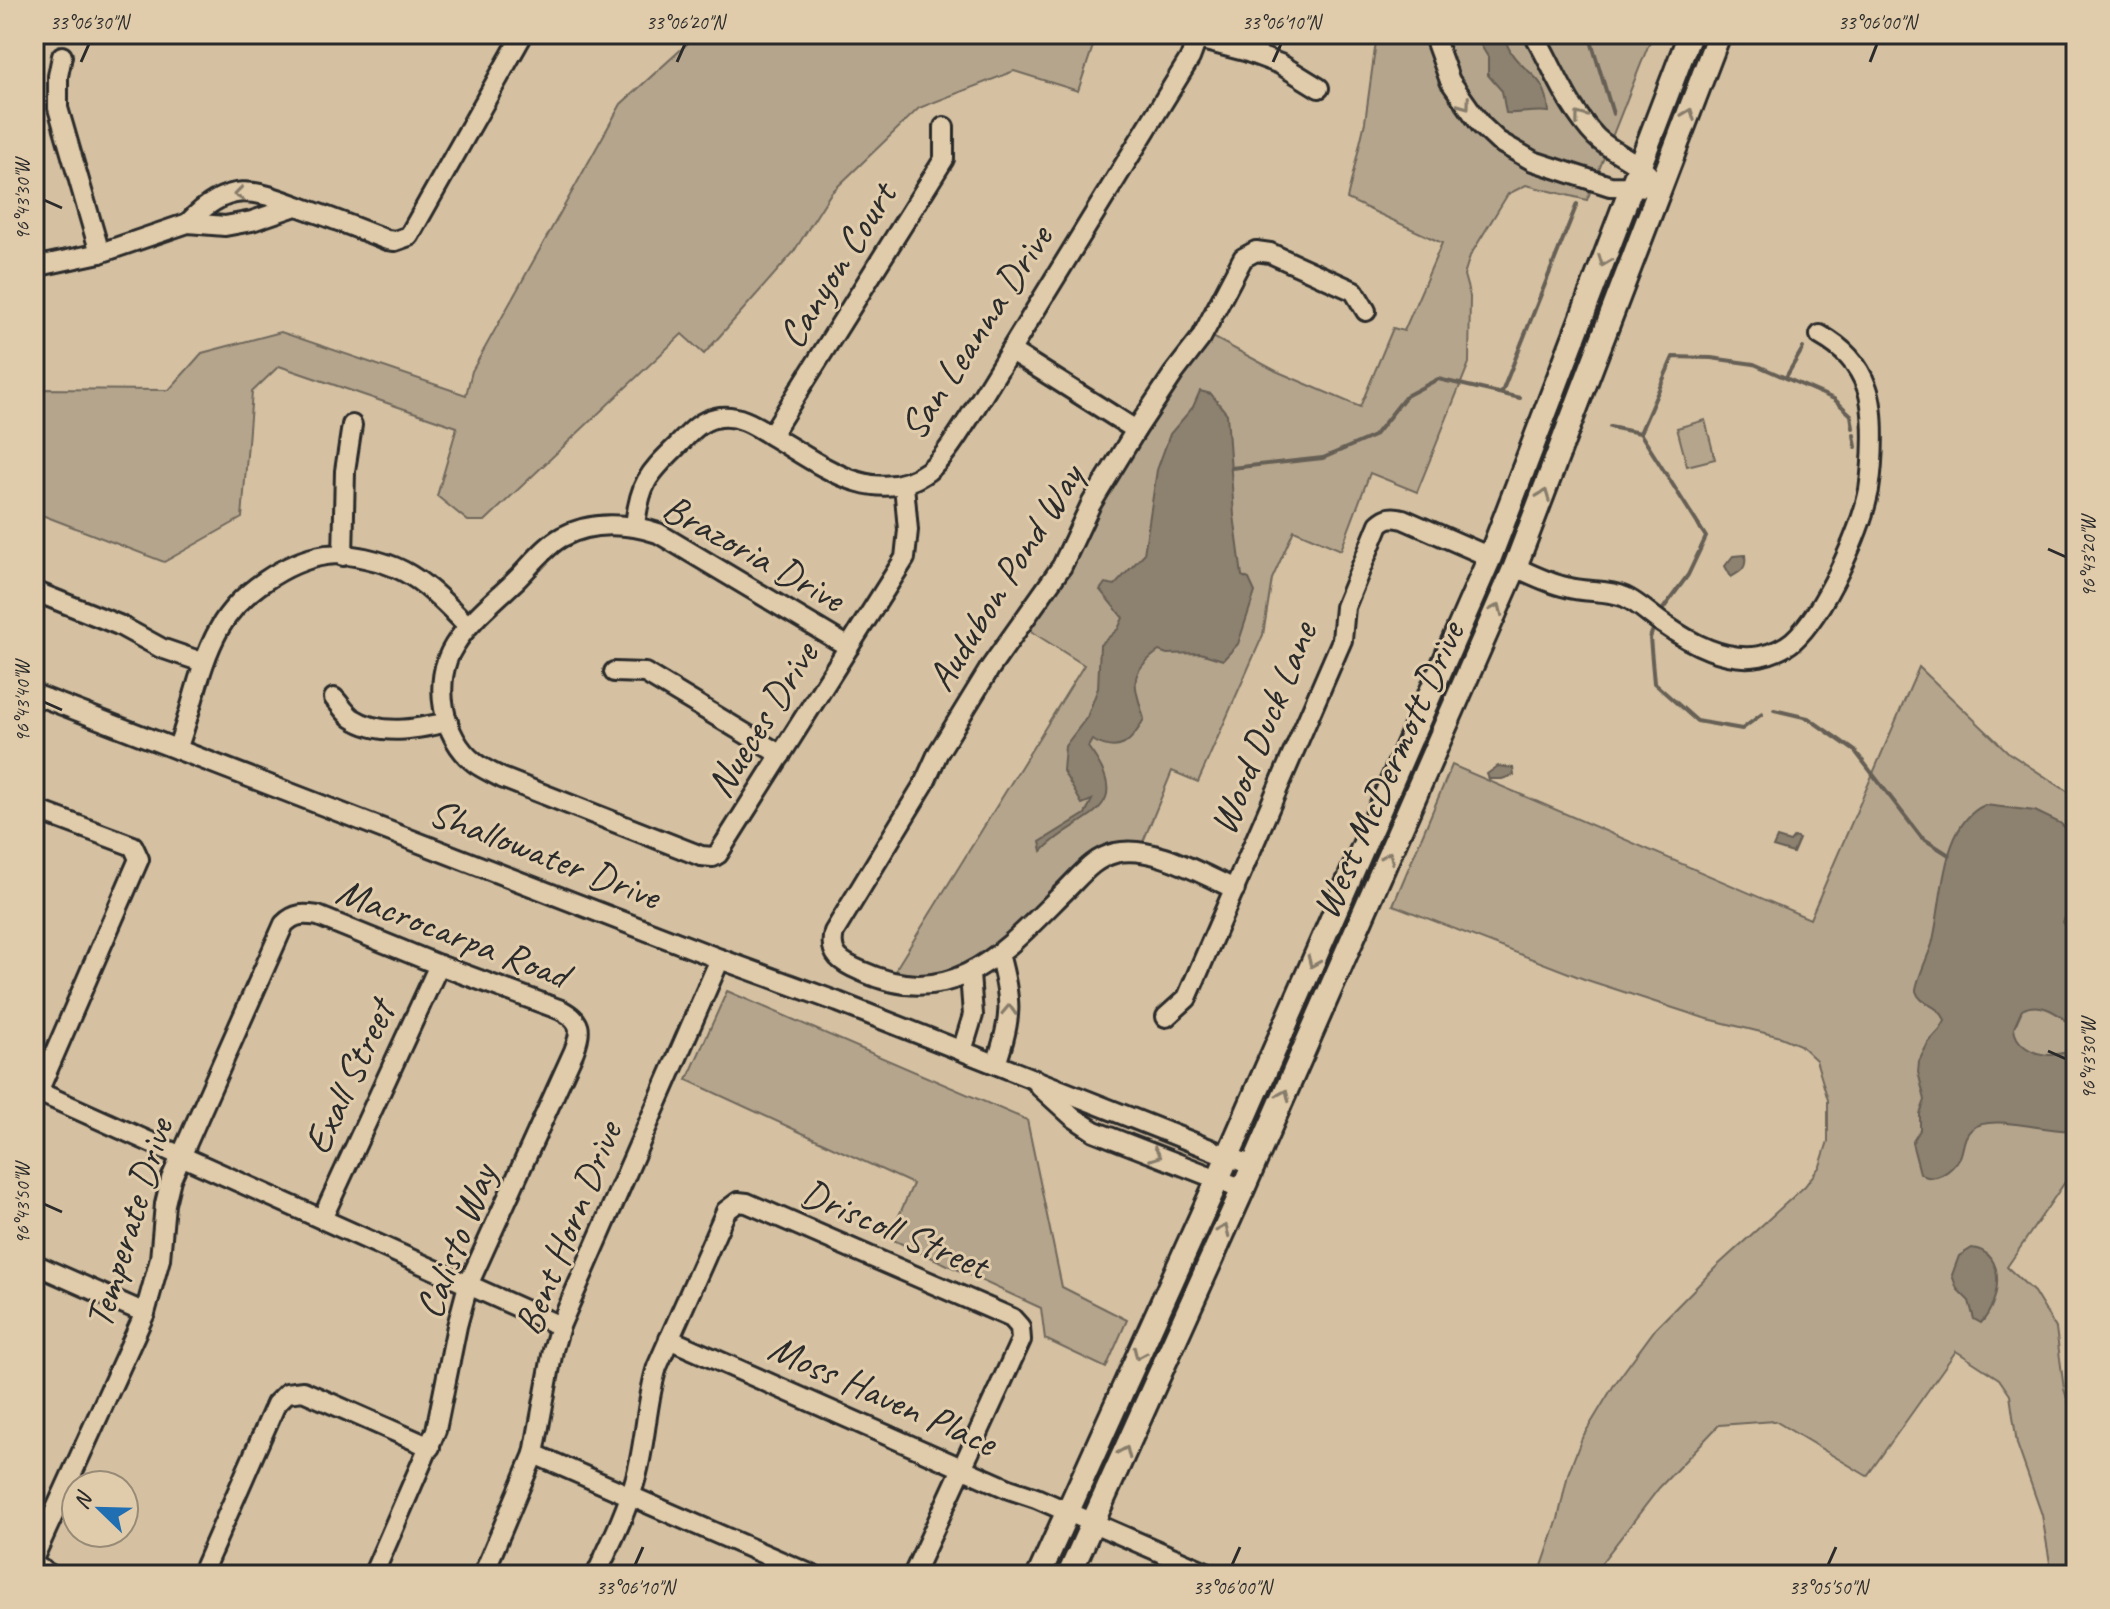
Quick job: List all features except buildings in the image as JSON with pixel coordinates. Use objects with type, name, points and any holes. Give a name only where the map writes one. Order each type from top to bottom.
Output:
[{"type":"main road","name":"West McDermott Drive","points":[[1039,1575],[1218,1179],[1490,557],[1690,34]]},
{"type":"main road","name":"West McDermott Drive","points":[[1069,1575],[1243,1189],[1515,567],[1719,34]]},
{"type":"main road","points":[[1490,557],[1515,567]]},
{"type":"main road","points":[[1171,1283],[1196,1294]]},
{"type":"street","points":[[34,267],[100,253],[188,223],[217,198],[239,192],[267,193],[387,240],[402,240],[409,236],[523,34]]},
{"type":"street","points":[[1433,34],[1450,81],[1481,125],[1498,141],[1533,161],[1610,186],[1661,187]]},
{"type":"street","points":[[1534,34],[1577,114],[1598,140],[1640,166],[1661,187]]},
{"type":"street","points":[[1199,36],[1280,64],[1319,88]]},
{"type":"street","name":"San Leanna Drive","points":[[635,525],[639,494],[652,470],[701,423],[715,418],[731,417],[750,423],[837,475],[872,487],[904,485],[929,470],[946,452],[1011,351],[1190,58],[1199,36]]},
{"type":"street","points":[[62,56],[58,76],[58,108],[100,253]]},
{"type":"street","name":"Canyon Court","points":[[771,435],[944,159],[944,127]]},
{"type":"street","points":[[188,223],[225,226],[252,221],[296,206]]},
{"type":"street","name":"Audubon Pond Way","points":[[970,974],[928,984],[882,981],[842,962],[834,952],[834,932],[990,668],[1051,585],[1091,504],[1136,430],[1201,338],[1243,258],[1256,251],[1270,253],[1354,291],[1366,311]]},
{"type":"street","points":[[1515,567],[1567,588],[1624,596],[1665,626],[1722,654],[1745,658],[1764,655],[1786,646],[1810,622],[1822,603],[1841,566],[1869,490],[1872,433],[1871,401],[1867,388],[1856,365],[1844,350],[1820,335]]},
{"type":"street","points":[[1011,351],[1136,430]]},
{"type":"street","points":[[343,556],[345,471],[352,425]]},
{"type":"street","name":"Nueces Drive","points":[[448,722],[453,736],[474,763],[502,778],[701,856],[713,857],[718,854],[905,558],[908,530],[904,485]]},
{"type":"street","name":"Wood Duck Lane","points":[[1166,1017],[1187,998],[1235,889],[1342,640],[1345,607],[1379,524],[1393,516],[1490,557]]},
{"type":"street","name":"Brazoria Drive","points":[[448,722],[442,705],[443,669],[452,648],[468,626],[561,537],[591,527],[635,525],[658,533],[849,647]]},
{"type":"street","points":[[177,749],[195,698],[202,662],[221,625],[245,594],[281,571],[327,555],[369,559],[403,571],[434,593],[468,626]]},
{"type":"street","points":[[34,591],[119,625],[161,648],[202,662]]},
{"type":"street","points":[[614,672],[645,673],[781,755]]},
{"type":"street","name":"Shallowater Drive","points":[[34,694],[838,1002],[1253,1166]]},
{"type":"street","points":[[334,698],[351,717],[376,727],[406,731],[448,722]]},
{"type":"street","points":[[34,809],[133,846],[138,854],[137,867],[36,1091],[560,1326]]},
{"type":"street","points":[[962,1051],[973,1015],[970,974],[999,954],[1097,860],[1117,853],[1153,854],[1235,889]]},
{"type":"street","name":"Macrocarpa Road","points":[[296,915],[318,916],[561,1010],[572,1016],[580,1026]]},
{"type":"street","name":"Temperate Drive","points":[[34,1557],[145,1313],[160,1259],[168,1192],[180,1156],[281,932],[296,915]]},
{"type":"street","points":[[996,1064],[1008,1030],[1010,1000],[999,954]]},
{"type":"street","name":"Bent Horn Drive","points":[[483,1575],[534,1454],[560,1326],[720,959]]},
{"type":"street","name":"Exall Street","points":[[322,1219],[439,965]]},
{"type":"street","name":"Calisto Way","points":[[373,1575],[430,1447],[440,1415],[447,1369],[468,1285],[574,1051],[580,1037],[580,1026]]},
{"type":"street","name":"Shallowater Drive","points":[[1031,1078],[1073,1117],[1094,1131],[1243,1189]]},
{"type":"street","points":[[1107,1136],[1121,1123],[1140,1121]]},
{"type":"street","name":"Driscoll Street","points":[[669,1339],[726,1211],[738,1202],[747,1203],[1012,1318],[1020,1327],[1021,1340],[963,1468]]},
{"type":"street","points":[[34,1264],[145,1313]]},
{"type":"street","points":[[596,1575],[630,1496],[642,1452],[651,1388],[669,1339]]},
{"type":"street","name":"Moss Haven Place","points":[[669,1339],[1213,1575]]},
{"type":"street","points":[[201,1575],[276,1404],[287,1393],[303,1391],[430,1447]]},
{"type":"street","points":[[534,1454],[812,1575]]},
{"type":"street","points":[[913,1575],[963,1468]]},
{"type":"street","points":[[34,1565],[51,1575]]},
{"type":"shaded area","points":[[698,34],[1097,34],[1078,91],[1014,71],[919,108],[831,193],[793,253],[704,354],[682,334],[485,521],[468,521],[437,496],[457,427],[279,366],[252,392],[242,518],[164,562],[34,512],[34,389],[169,390],[202,353],[281,332],[466,395],[472,371],[621,104]]},
{"type":"shaded area","points":[[1377,34],[1652,36],[1587,200],[1526,185],[1508,194],[1470,256],[1464,275],[1470,297],[1469,363],[1417,492],[1370,473],[1341,550],[1294,530],[1272,579],[1263,635],[1198,782],[1172,771],[1143,842],[1123,844],[1108,850],[998,946],[952,969],[925,974],[896,974],[897,967],[1084,665],[1029,630],[1074,563],[1096,512],[1170,390],[1211,336],[1276,371],[1360,407],[1393,328],[1404,331],[1442,243],[1347,199],[1365,122]]},
{"type":"shaded area","points":[[1474,34],[1504,34],[1514,57],[1542,86],[1549,112],[1506,113],[1502,91],[1488,75],[1488,57]]},
{"type":"shaded area","points":[[1200,391],[1211,394],[1227,414],[1242,576],[1249,579],[1255,592],[1238,644],[1223,660],[1200,653],[1167,654],[1159,651],[1141,667],[1136,689],[1144,719],[1139,728],[1129,741],[1117,747],[1092,740],[1088,747],[1102,769],[1107,786],[1105,799],[1098,810],[1042,851],[1040,842],[1085,814],[1092,800],[1082,804],[1063,771],[1065,746],[1087,717],[1098,688],[1100,645],[1118,629],[1123,618],[1100,590],[1105,583],[1115,585],[1144,554],[1157,470],[1170,434],[1193,407]]},
{"type":"shaded area","points":[[1705,420],[1715,459],[1687,466],[1677,428]]},
{"type":"shaded area","points":[[1745,555],[1743,569],[1731,577],[1725,566],[1733,556]]},
{"type":"shaded area","points":[[1919,667],[2009,753],[2076,797],[2076,1166],[2007,1267],[2034,1292],[2056,1328],[2064,1389],[2076,1426],[2076,1575],[2052,1575],[2042,1515],[2017,1444],[2010,1395],[1999,1379],[1956,1351],[1867,1476],[1775,1421],[1719,1425],[1659,1488],[1592,1575],[1539,1575],[1558,1519],[1568,1474],[1582,1438],[1614,1385],[1656,1328],[1716,1267],[1805,1186],[1820,1166],[1828,1141],[1828,1100],[1816,1060],[1800,1045],[1584,979],[1393,905],[1452,765],[1810,919]]},
{"type":"shaded area","points":[[1498,766],[1513,768],[1514,775],[1489,779],[1487,774]]},
{"type":"shaded area","points":[[1985,805],[2035,811],[2060,823],[2076,837],[2076,922],[2065,918],[2063,922],[2076,940],[2076,1029],[2058,1014],[2036,1006],[2022,1010],[2014,1028],[2021,1044],[2037,1053],[2049,1055],[2076,1051],[2076,1130],[2006,1123],[1981,1124],[1967,1135],[1960,1157],[1952,1167],[1942,1175],[1931,1178],[1920,1173],[1912,1143],[1920,1130],[1920,1114],[1925,1100],[1918,1072],[1919,1061],[1928,1043],[1945,1021],[1938,1011],[1918,996],[1916,987],[1932,944],[1951,847],[1970,815]]},
{"type":"shaded area","points":[[1794,837],[1799,839],[1793,853],[1773,847],[1777,838],[1790,842]]},
{"type":"shaded area","points":[[727,991],[1027,1120],[1062,1287],[1127,1320],[1106,1368],[1045,1339],[1041,1308],[889,1238],[913,1184],[687,1080]]},
{"type":"shaded area","points":[[1972,1248],[1984,1252],[1996,1268],[1993,1303],[1981,1323],[1974,1319],[1969,1301],[1957,1289],[1952,1275],[1959,1256]]},
{"type":"waterway","points":[[1589,34],[1613,114]]},
{"type":"waterway","points":[[1502,392],[1577,204]]},
{"type":"waterway","points":[[1786,377],[1803,348]]},
{"type":"waterway","points":[[1640,433],[1673,357],[1754,364],[1834,399],[1851,415],[1853,428]]},
{"type":"waterway","points":[[1231,468],[1323,458],[1374,436],[1406,396],[1438,379],[1520,398]]},
{"type":"waterway","points":[[1610,427],[1640,433],[1706,537],[1688,575],[1663,609]]},
{"type":"waterway","points":[[1854,435],[1856,447]]},
{"type":"waterway","points":[[1652,632],[1654,683],[1697,721],[1742,729],[1762,714]]},
{"type":"waterway","points":[[1774,710],[1808,718],[1855,751],[1921,837],[1949,855]]}]
